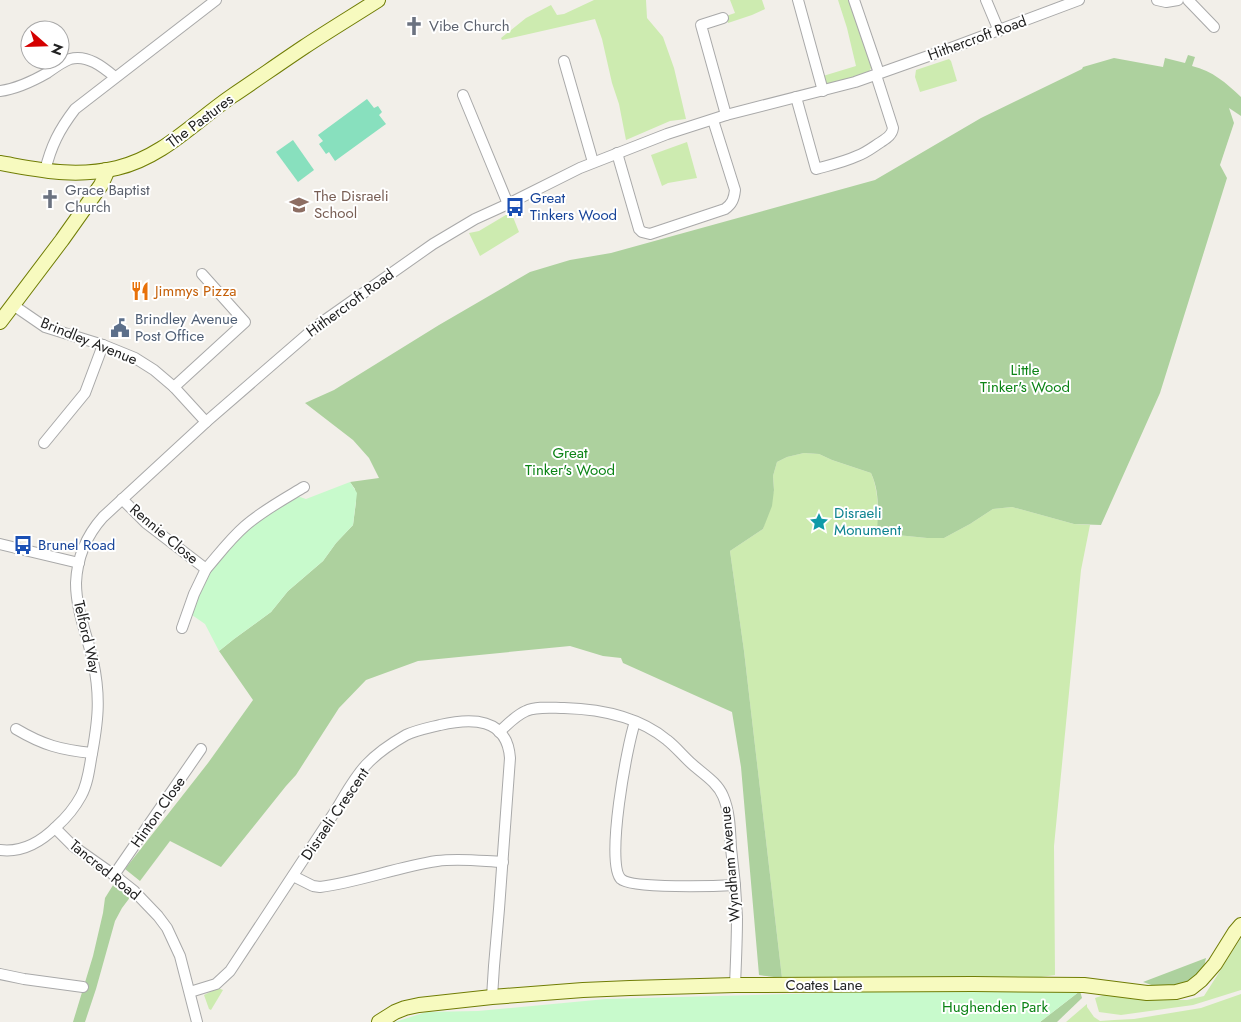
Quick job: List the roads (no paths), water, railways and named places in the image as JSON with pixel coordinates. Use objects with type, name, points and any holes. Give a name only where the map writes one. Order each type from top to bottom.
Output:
[{"type":"street","points":[[45,171],[60,130],[75,109],[216,0]]},
{"type":"street","name":"The Pastures","points":[[0,164],[45,171],[85,173],[130,164],[163,148],[304,46],[378,0]]},
{"type":"street","points":[[798,0],[823,91]]},
{"type":"street","points":[[796,97],[816,169],[858,156],[890,136],[893,128],[854,0]]},
{"type":"street","points":[[986,0],[999,31]]},
{"type":"street","name":"Hithercroft Road","points":[[206,422],[318,324],[433,244],[475,219],[593,162],[667,134],[726,115],[823,91],[878,74],[1079,0]]},
{"type":"street","points":[[1157,0],[1166,2],[1178,0]]},
{"type":"street","points":[[1188,0],[1214,27]]},
{"type":"street","points":[[723,18],[701,26],[726,115]]},
{"type":"street","points":[[0,91],[16,87],[44,74],[69,59],[76,58],[93,61],[115,77]]},
{"type":"street","points":[[564,61],[593,162]]},
{"type":"street","points":[[463,95],[508,204]]},
{"type":"street","points":[[616,153],[639,229],[642,232],[650,234],[725,209],[732,204],[735,190],[713,120]]},
{"type":"street","points":[[0,322],[101,185],[106,170]]},
{"type":"street","points":[[174,388],[246,322],[202,274]]},
{"type":"street","name":"Brindley Avenue","points":[[13,305],[45,327],[103,345],[135,358],[154,370],[174,388],[206,422]]},
{"type":"street","points":[[44,443],[85,393],[103,345]]},
{"type":"street","name":"Telford Way","points":[[0,850],[21,850],[38,842],[65,818],[81,795],[85,785],[98,712],[98,689],[93,659],[80,614],[76,585],[82,550],[88,537],[122,499],[206,422]]},
{"type":"street","name":"Rennie Close","points":[[182,628],[194,594],[206,569],[231,539],[246,525],[304,487]]},
{"type":"street","name":"Rennie Close","points":[[122,499],[146,523],[206,569]]},
{"type":"street","points":[[0,544],[79,563]]},
{"type":"street","name":"Wyndham Avenue","points":[[499,732],[521,713],[528,710],[539,708],[599,710],[623,717],[652,730],[666,739],[699,771],[712,780],[723,795],[729,817],[737,917],[735,985]]},
{"type":"street","name":"Disraeli Crescent","points":[[190,992],[216,984],[230,971],[366,765],[390,745],[421,730],[474,720],[493,726],[499,732]]},
{"type":"street","points":[[635,722],[627,752],[617,822],[616,867],[621,879],[627,883],[637,884],[735,885]]},
{"type":"street","points":[[16,729],[35,740],[63,750],[92,753]]},
{"type":"street","points":[[492,997],[510,758],[509,747],[505,738],[499,732]]},
{"type":"street","name":"Hinton Close","points":[[114,875],[202,749]]},
{"type":"street","name":"Tancred Road","points":[[55,828],[73,846],[134,891],[166,928],[180,956],[197,1022]]},
{"type":"street","points":[[294,876],[313,886],[320,887],[440,861],[503,862]]},
{"type":"street","name":"Coates Lane","points":[[379,1022],[405,1008],[492,997],[620,988],[735,985],[1058,984],[1084,985],[1147,993],[1176,992],[1191,988],[1201,980],[1215,964],[1241,925]]},
{"type":"street","points":[[0,974],[24,980],[82,988]]},
{"type":"place","name":"Vibe Church","points":[[414,26]]},
{"type":"place","name":"Grace Baptist Church","points":[[50,199]]},
{"type":"place","name":"The Disraeli School","points":[[299,205]]},
{"type":"place","name":"Great Tinkers Wood","points":[[515,207]]},
{"type":"place","name":"Jimmys Pizza","points":[[140,291]]},
{"type":"place","name":"Brindley Avenue Post Office","points":[[120,328]]},
{"type":"place","name":"Disraeli Monument","points":[[819,522]]},
{"type":"place","name":"Brunel Road","points":[[23,545]]},
{"type":"park label","name":"Little Tinker's Wood","points":[[1025,378]]},
{"type":"park label","name":"Great Tinker's Wood","points":[[570,462]]},
{"type":"park label","name":"Hughenden Park","points":[[995,1007]]}]
